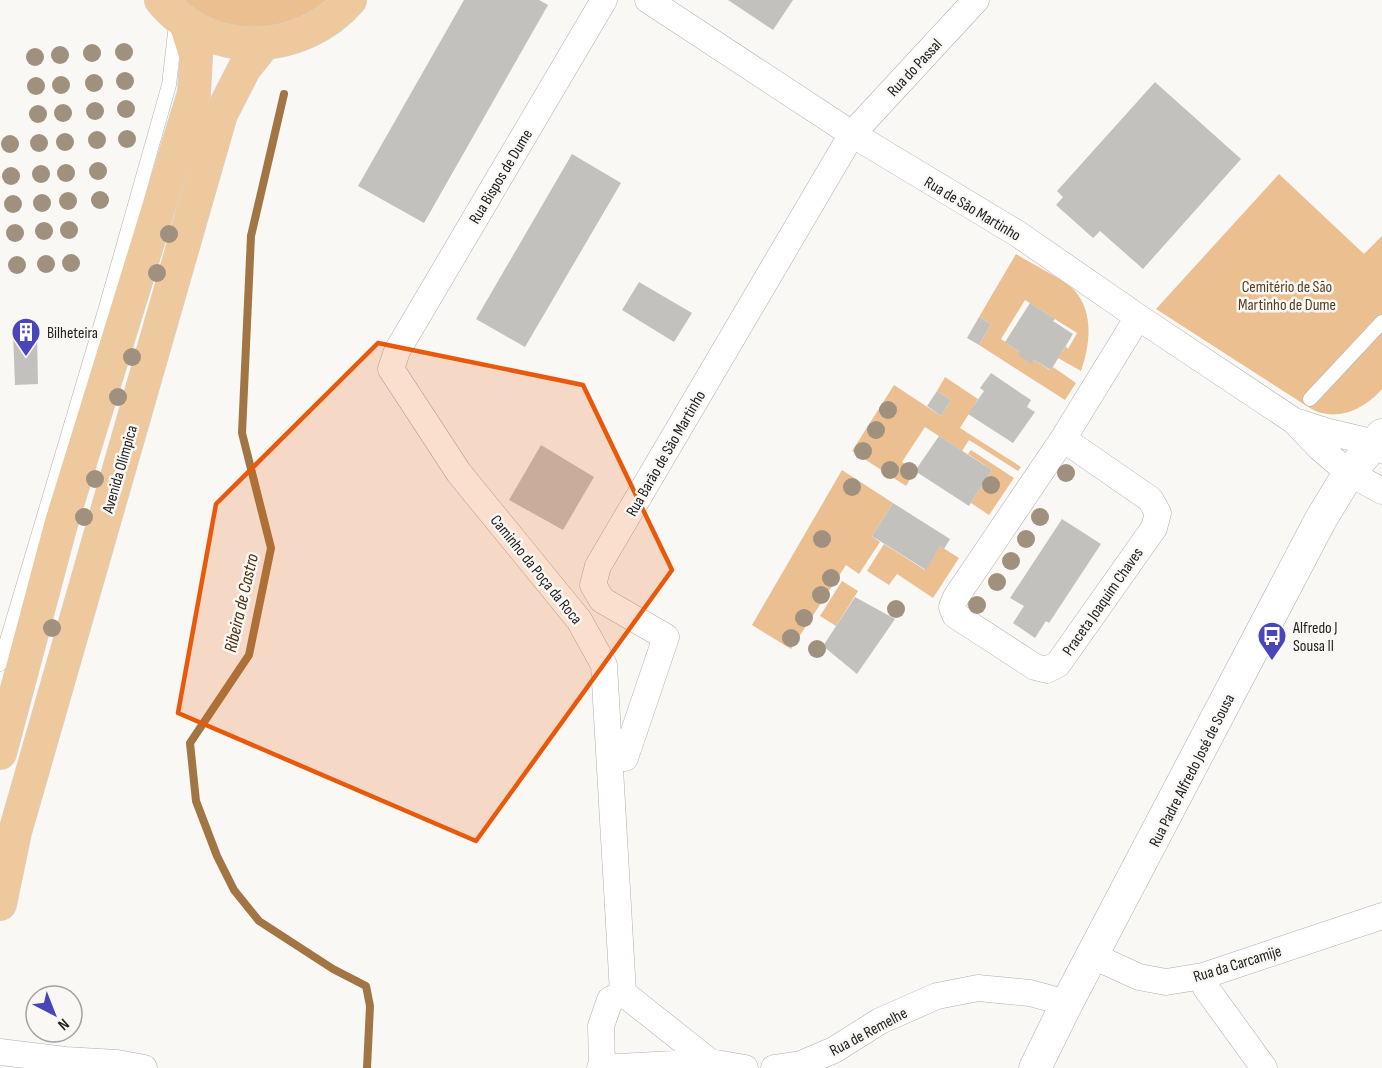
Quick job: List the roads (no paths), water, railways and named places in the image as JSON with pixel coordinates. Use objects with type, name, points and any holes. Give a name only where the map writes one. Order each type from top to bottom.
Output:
[{"type":"main road","points":[[175,13],[204,34],[243,44],[262,45],[314,30],[330,20],[350,0]]},
{"type":"main road","points":[[0,753],[61,524],[194,93],[196,56],[175,13]]},
{"type":"main road","name":"Avenida Olímpica","points":[[0,904],[15,832],[221,114],[244,69],[262,45]]},
{"type":"street","name":"Rua Bispos de Dume","points":[[397,351],[604,0]]},
{"type":"street","name":"Rua de São Martinho","points":[[648,0],[852,134],[1018,234],[1294,421],[1349,473],[1382,490]]},
{"type":"street","name":"Rua do Passal","points":[[852,134],[976,0]]},
{"type":"street","name":"Rua Barão de São Martinho","points":[[625,758],[666,637],[602,600],[593,585],[598,566],[852,134]]},
{"type":"street","name":"Praceta Joaquim Chaves","points":[[1063,439],[1150,499],[1158,513],[1154,528],[1058,664],[1047,670],[1035,667],[956,615],[952,607],[1063,439],[1138,317]]},
{"type":"street","name":"Caminho da Poça da Roca","points":[[397,351],[391,369],[459,473],[579,620],[604,665],[623,993]]},
{"type":"street","name":"Rua de São Martinho","points":[[1294,421],[1329,432],[1380,443]]},
{"type":"street","name":"Rua Padre Alfredo José de Sousa","points":[[1035,1068],[1321,519],[1349,473],[1380,443]]},
{"type":"street","name":"Rua da Carcamije","points":[[1094,956],[1139,977],[1166,982],[1203,976],[1382,916]]},
{"type":"street","points":[[1203,976],[1206,988],[1264,1068]]},
{"type":"street","name":"Rua de Remelhe","points":[[774,1068],[801,1064],[834,1050],[880,1022],[937,996],[978,988],[1030,993],[1067,1003]]},
{"type":"street","points":[[710,1062],[623,993],[610,1000],[601,1026],[601,1067],[710,1062],[745,1068]]},
{"type":"street","points":[[0,1052],[65,1060],[117,1063],[144,1068]]},
{"type":"lane","points":[[0,664],[3,644],[105,311],[169,85],[175,13]]},
{"type":"lane","points":[[1310,399],[1382,322]]},
{"type":"waterway","name":"Ribeira de Castro","points":[[284,94],[251,236],[242,433],[271,548],[249,655],[190,743],[196,801],[217,856],[234,890],[259,921],[333,969],[366,986],[370,1006],[367,1068]]},
{"type":"place","name":"Bilheteira","points":[[26,358]]},
{"type":"place","name":"Alfredo J Sousa II","points":[[1272,662]]},
{"type":"park label","name":"Cemitério de São Martinho de Dume","points":[[1287,295]]}]
